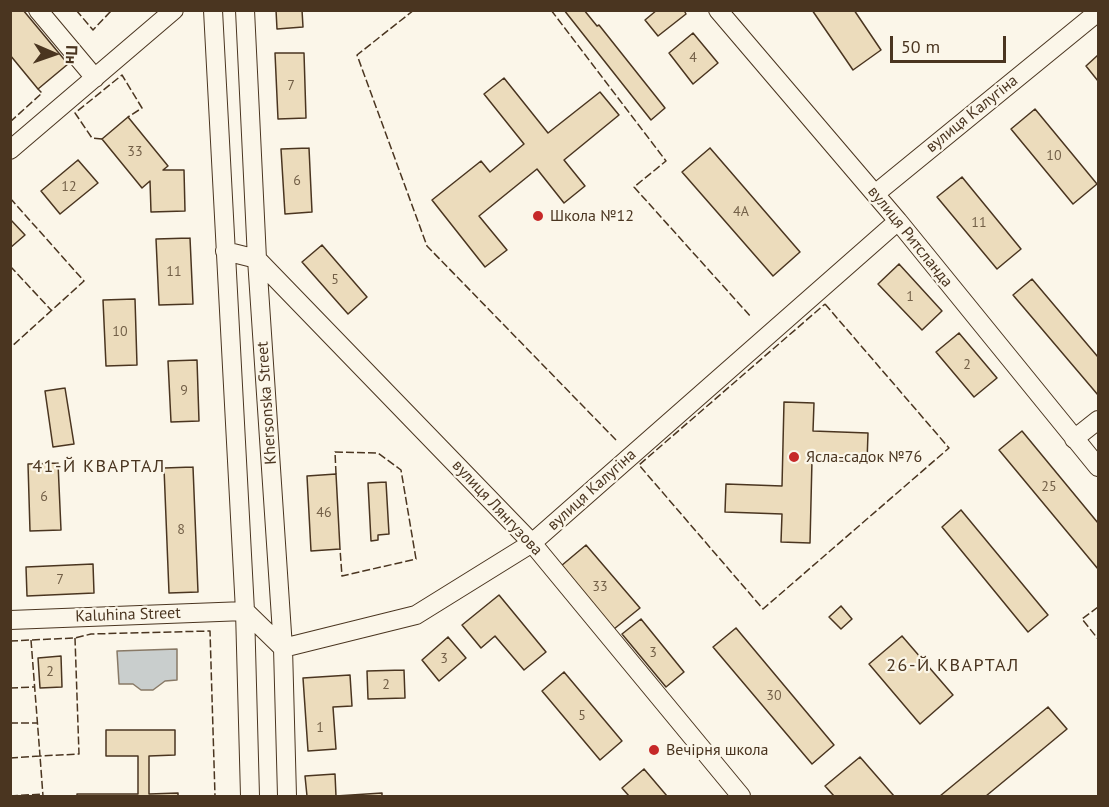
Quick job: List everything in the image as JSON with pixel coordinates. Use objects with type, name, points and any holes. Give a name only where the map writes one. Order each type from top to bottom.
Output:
[{"type":"street","points":[[38,10],[95,78]]},
{"type":"street","points":[[10,150],[174,10]]},
{"type":"street","name":"Khersonska Street","points":[[213,10],[245,611],[250,796]]},
{"type":"street","name":"Khersonska Street","points":[[245,10],[257,259],[283,648],[287,796]]},
{"type":"street","name":"вулиця Ритсланда","points":[[718,10],[898,221],[1098,467]]},
{"type":"street","name":"вулиця Калугіна","points":[[875,194],[1098,14]]},
{"type":"street","name":"вулиця Калугіна","points":[[283,648],[416,615],[532,543],[898,221]]},
{"type":"street","points":[[225,251],[257,259]]},
{"type":"street","name":"вулиця Лянгузова","points":[[257,259],[532,543],[741,796]]},
{"type":"street","points":[[1074,439],[1098,420]]},
{"type":"street","points":[[245,611],[283,648]]},
{"type":"street","name":"Kaluhina Street","points":[[10,620],[245,611]]},
{"type":"shaded area","points":[[177,649],[177,680],[165,681],[153,690],[141,690],[133,684],[119,684],[117,651]]},
{"type":"building","points":[[10,10],[23,10],[68,64],[38,89],[10,55]]},
{"type":"building","points":[[276,10],[302,10],[303,27],[277,29]]},
{"type":"building","points":[[564,10],[584,10],[597,26],[599,25],[665,108],[651,120]]},
{"type":"building","points":[[657,10],[684,10],[686,14],[658,36],[645,20]]},
{"type":"building","points":[[812,10],[854,10],[881,50],[853,70]]},
{"type":"building","points":[[693,33],[718,63],[693,84],[669,53]]},
{"type":"building","points":[[275,53],[304,53],[306,118],[278,119]]},
{"type":"building","points":[[1098,55],[1098,81],[1086,66]]},
{"type":"building","points":[[504,78],[548,133],[600,92],[619,115],[564,160],[585,186],[564,203],[537,169],[479,216],[507,250],[485,267],[432,200],[481,161],[490,172],[524,144],[484,94]]},
{"type":"building","points":[[1035,109],[1097,184],[1073,204],[1011,129]]},
{"type":"building","points":[[128,117],[168,166],[163,170],[184,170],[185,211],[151,212],[150,181],[142,188],[102,139]]},
{"type":"building","points":[[309,148],[312,212],[285,214],[281,149]]},
{"type":"building","points":[[710,148],[800,252],[773,276],[682,172]]},
{"type":"building","points":[[78,160],[98,183],[60,214],[41,191]]},
{"type":"building","points":[[962,177],[1021,249],[997,269],[937,197]]},
{"type":"building","points":[[10,219],[25,235],[10,248]]},
{"type":"building","points":[[190,238],[193,304],[159,305],[156,239]]},
{"type":"building","points":[[322,245],[367,297],[348,314],[302,262]]},
{"type":"building","points":[[899,264],[942,311],[922,330],[878,284]]},
{"type":"building","points":[[1032,279],[1098,357],[1098,395],[1013,295]]},
{"type":"building","points":[[135,299],[137,365],[106,366],[103,300]]},
{"type":"building","points":[[959,333],[997,378],[974,397],[936,352]]},
{"type":"building","points":[[197,360],[199,421],[171,422],[168,361]]},
{"type":"building","points":[[65,388],[74,444],[53,447],[45,391]]},
{"type":"building","points":[[784,402],[814,403],[813,431],[868,433],[867,462],[812,460],[810,543],[781,542],[782,514],[725,512],[726,484],[782,486]]},
{"type":"building","points":[[1022,431],[1098,523],[1098,569],[999,450]]},
{"type":"building","points":[[58,463],[61,530],[30,531],[28,464]]},
{"type":"building","points":[[193,467],[198,592],[169,593],[164,468]]},
{"type":"building","points":[[336,474],[340,549],[311,551],[307,476]]},
{"type":"building","points":[[386,482],[389,534],[378,535],[378,540],[371,541],[368,483]]},
{"type":"building","points":[[961,510],[1048,615],[1028,632],[942,527]]},
{"type":"building","points":[[586,545],[640,608],[614,629],[561,566]]},
{"type":"building","points":[[93,564],[94,593],[27,596],[26,567]]},
{"type":"building","points":[[499,595],[546,652],[524,670],[495,636],[481,648],[462,625]]},
{"type":"building","points":[[841,606],[852,619],[841,629],[829,617]]},
{"type":"building","points":[[641,619],[684,672],[666,687],[622,634]]},
{"type":"building","points":[[736,628],[834,745],[812,764],[713,647]]},
{"type":"building","points":[[902,636],[953,695],[920,724],[869,664]]},
{"type":"building","points":[[448,637],[466,658],[439,681],[422,660]]},
{"type":"building","points":[[61,656],[62,687],[40,688],[38,658]]},
{"type":"building","points":[[404,670],[405,698],[368,699],[367,671]]},
{"type":"building","points":[[564,672],[622,741],[600,760],[542,691]]},
{"type":"building","points":[[350,675],[352,706],[333,707],[336,749],[308,751],[303,678]]},
{"type":"building","points":[[1048,707],[1067,729],[986,796],[940,796]]},
{"type":"building","points":[[106,730],[175,730],[175,755],[149,756],[149,794],[178,793],[178,796],[77,796],[77,794],[138,794],[138,756],[106,756]]},
{"type":"building","points":[[860,757],[894,796],[834,796],[825,786]]},
{"type":"building","points":[[644,769],[667,796],[629,796],[622,788]]},
{"type":"building","points":[[335,774],[336,796],[307,796],[305,776]]},
{"type":"building","points":[[382,793],[382,796],[336,796]]},
{"type":"fence","points":[[76,10],[93,30],[112,10]]},
{"type":"fence","points":[[414,10],[357,55],[427,246],[616,440]]},
{"type":"fence","points":[[551,10],[666,161],[634,187],[751,317]]},
{"type":"fence","points":[[102,139],[92,138],[75,113],[122,75],[142,108],[128,117]]},
{"type":"fence","points":[[10,122],[42,93],[38,89]]},
{"type":"fence","points":[[10,198],[84,281],[10,348]]},
{"type":"fence","points":[[10,266],[52,311]]},
{"type":"fence","points":[[825,304],[949,448],[763,609],[639,465],[825,304]]},
{"type":"fence","points":[[336,474],[335,452],[378,453],[401,470],[416,559],[342,576],[340,549]]},
{"type":"fence","points":[[1098,607],[1082,619],[1098,639]]},
{"type":"fence","points":[[10,641],[75,638],[91,634],[210,631],[215,796]]},
{"type":"fence","points":[[31,640],[40,756],[79,754],[75,638]]},
{"type":"fence","points":[[10,688],[35,687]]},
{"type":"fence","points":[[10,723],[37,723]]},
{"type":"fence","points":[[10,758],[40,756],[43,796]]},
{"type":"fence","points":[[10,796],[43,794]]},
{"type":"place","name":"Школа №12","points":[[538,216]]},
{"type":"place","name":"Ясла-садок №76","points":[[794,457]]},
{"type":"place","name":"Вечірня школа","points":[[654,750]]},
{"type":"district","name":"41-Й КВАРТАЛ","points":[[99,467]]},
{"type":"district","name":"26-Й КВАРТАЛ","points":[[953,666]]}]
